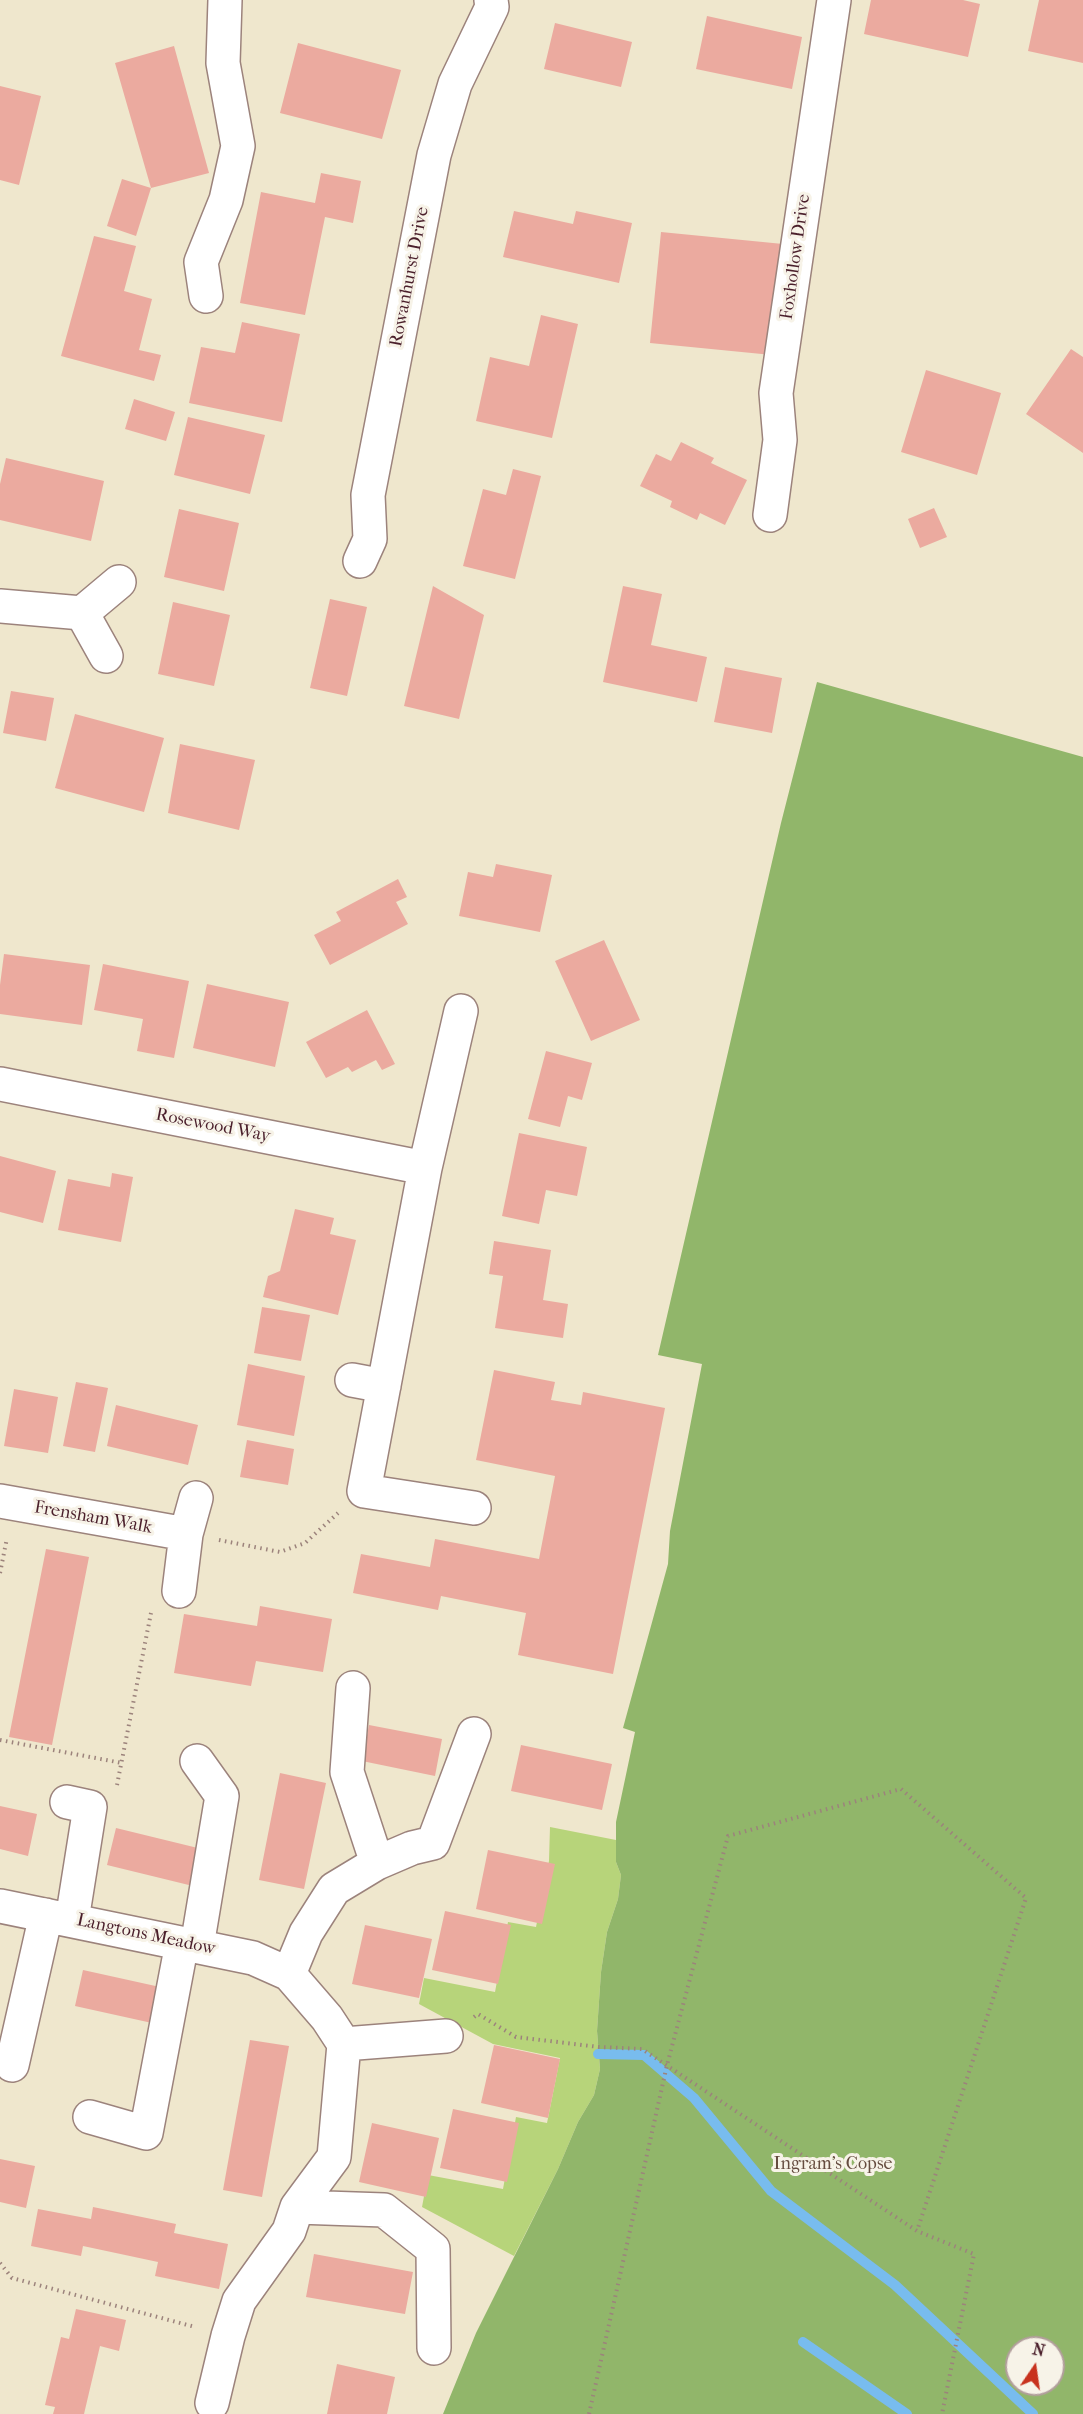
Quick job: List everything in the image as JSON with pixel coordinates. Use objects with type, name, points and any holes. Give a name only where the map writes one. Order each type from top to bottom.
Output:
[{"type":"street","points":[[206,296],[201,262],[226,200],[238,146],[223,63],[225,0]]},
{"type":"street","name":"Rowanhurst Drive","points":[[360,561],[370,539],[368,495],[434,155],[455,84],[492,7],[491,0]]},
{"type":"street","name":"Foxhollow Drive","points":[[770,515],[780,440],[776,393],[834,0]]},
{"type":"street","points":[[0,606],[82,613],[119,582]]},
{"type":"street","points":[[82,613],[106,656]]},
{"type":"street","points":[[461,1011],[425,1168],[364,1491],[474,1508]]},
{"type":"street","name":"Rosewood Way","points":[[0,1084],[425,1168]]},
{"type":"street","points":[[352,1380],[384,1386]]},
{"type":"street","points":[[179,1591],[186,1534],[196,1498]]},
{"type":"street","name":"Frensham Walk","points":[[0,1501],[186,1534]]},
{"type":"street","points":[[353,1688],[347,1772],[377,1863]]},
{"type":"street","points":[[289,1974],[306,1933],[334,1889],[377,1863],[412,1848],[434,1843],[474,1734]]},
{"type":"street","points":[[90,2117],[146,2133],[222,1796],[196,1761]]},
{"type":"street","points":[[12,2065],[59,1917],[90,1807],[67,1802]]},
{"type":"street","name":"Langtons Meadow","points":[[0,1906],[253,1958],[289,1974],[327,2018],[344,2044]]},
{"type":"street","points":[[212,2403],[239,2301],[289,2231],[297,2207],[334,2157],[344,2044],[446,2036]]},
{"type":"street","points":[[297,2207],[384,2210],[433,2249],[434,2348]]},
{"type":"path","points":[[186,1534],[280,1552],[305,1543],[364,1491]]},
{"type":"path","points":[[117,1786],[155,1591],[179,1591]]},
{"type":"path","points":[[0,1740],[122,1763]]},
{"type":"path","points":[[589,2414],[667,2067],[728,1836],[901,1789],[1026,1899],[917,2231]]},
{"type":"path","points":[[516,2037],[599,2047],[642,2049],[917,2231],[974,2254],[942,2414]]},
{"type":"path","points":[[0,2263],[12,2278],[228,2336]]},
{"type":"green space","name":"Ingram's Copse","points":[[817,682],[1083,757],[1083,2414],[443,2414],[476,2333],[558,2169],[578,2122],[594,2095],[600,2069],[597,2031],[601,1972],[607,1932],[618,1899],[621,1875],[616,1862],[616,1822],[635,1732],[623,1728],[668,1564],[670,1531],[702,1364],[658,1355],[781,823]]},
{"type":"green space","points":[[550,1827],[616,1840],[616,1862],[621,1875],[618,1899],[607,1932],[601,1972],[597,2031],[600,2069],[594,2095],[578,2122],[558,2169],[514,2256],[422,2207],[428,2175],[503,2189],[516,2117],[547,2123],[560,2058],[493,2044],[419,2004],[424,1978],[495,1992],[508,1922],[536,1927],[549,1861]]},
{"type":"building","points":[[871,0],[963,0],[980,4],[968,57],[864,34]]},
{"type":"building","points":[[1039,0],[1083,0],[1083,63],[1028,51]]},
{"type":"building","points":[[707,16],[802,37],[792,89],[696,69]]},
{"type":"building","points":[[555,23],[632,42],[621,87],[544,69]]},
{"type":"building","points":[[298,43],[401,70],[382,139],[280,113]]},
{"type":"building","points":[[174,46],[209,173],[151,188],[115,63]]},
{"type":"building","points":[[0,86],[41,96],[19,185],[0,180]]},
{"type":"building","points":[[321,173],[361,181],[353,223],[325,217],[305,315],[240,303],[261,192],[315,203]]},
{"type":"building","points":[[122,179],[151,188],[136,236],[107,226]]},
{"type":"building","points":[[514,211],[573,224],[576,211],[632,223],[619,283],[503,257]]},
{"type":"building","points":[[661,232],[783,244],[772,355],[650,343]]},
{"type":"building","points":[[94,236],[136,246],[124,291],[152,299],[139,350],[161,355],[154,381],[61,356]]},
{"type":"building","points":[[541,315],[578,324],[552,438],[476,421],[490,357],[529,366]]},
{"type":"building","points":[[242,322],[300,334],[282,422],[189,403],[201,347],[235,353]]},
{"type":"building","points":[[1071,349],[1083,357],[1083,453],[1026,414]]},
{"type":"building","points":[[926,370],[1001,393],[977,475],[901,452]]},
{"type":"building","points":[[134,399],[175,412],[166,441],[125,429]]},
{"type":"building","points":[[188,417],[265,435],[250,494],[174,475]]},
{"type":"building","points":[[681,442],[714,458],[711,463],[747,480],[725,525],[700,513],[697,520],[670,507],[672,501],[640,486],[656,454],[671,461]]},
{"type":"building","points":[[6,458],[104,481],[91,541],[0,520],[0,484]]},
{"type":"building","points":[[513,469],[541,476],[515,579],[463,566],[483,489],[506,495]]},
{"type":"building","points":[[934,508],[947,537],[920,548],[908,519]]},
{"type":"building","points":[[179,509],[239,523],[224,591],[164,577]]},
{"type":"building","points":[[433,586],[484,615],[459,719],[404,706]]},
{"type":"building","points":[[623,586],[662,594],[651,645],[707,657],[697,702],[603,682]]},
{"type":"building","points":[[330,599],[367,607],[347,696],[310,688]]},
{"type":"building","points":[[173,602],[230,615],[214,686],[158,674]]},
{"type":"building","points":[[725,667],[782,678],[772,733],[714,722]]},
{"type":"building","points":[[11,691],[54,698],[46,741],[3,733]]},
{"type":"building","points":[[75,714],[164,738],[144,812],[55,788]]},
{"type":"building","points":[[180,744],[255,760],[239,830],[168,813]]},
{"type":"building","points":[[496,864],[552,875],[540,932],[459,916],[468,872],[493,877]]},
{"type":"building","points":[[398,879],[407,897],[396,902],[408,924],[330,965],[314,935],[341,921],[336,912]]},
{"type":"building","points":[[604,940],[640,1020],[591,1041],[555,961]]},
{"type":"building","points":[[4,954],[90,965],[82,1025],[0,1014],[0,985]]},
{"type":"building","points":[[103,964],[189,981],[174,1058],[137,1051],[143,1019],[94,1010]]},
{"type":"building","points":[[207,984],[289,1002],[275,1067],[193,1048]]},
{"type":"building","points":[[367,1010],[395,1064],[382,1070],[376,1060],[352,1072],[348,1067],[326,1078],[306,1042]]},
{"type":"building","points":[[546,1051],[592,1063],[582,1100],[568,1096],[560,1127],[528,1119]]},
{"type":"building","points":[[519,1133],[587,1147],[577,1196],[546,1190],[539,1224],[502,1216]]},
{"type":"building","points":[[0,1156],[56,1171],[43,1223],[0,1212]]},
{"type":"building","points":[[112,1173],[133,1177],[121,1242],[58,1230],[68,1179],[110,1187]]},
{"type":"building","points":[[295,1209],[334,1218],[330,1234],[356,1240],[338,1315],[263,1297],[268,1276],[280,1271]]},
{"type":"building","points":[[494,1241],[551,1250],[543,1300],[568,1304],[563,1338],[495,1328],[503,1276],[489,1274]]},
{"type":"building","points":[[262,1307],[310,1315],[301,1361],[254,1353]]},
{"type":"building","points":[[248,1364],[305,1376],[294,1436],[237,1425]]},
{"type":"building","points":[[494,1370],[555,1382],[551,1400],[581,1405],[583,1392],[665,1408],[613,1674],[518,1655],[526,1613],[441,1596],[438,1610],[353,1593],[361,1554],[430,1567],[435,1539],[539,1559],[555,1476],[476,1460]]},
{"type":"building","points":[[76,1382],[108,1388],[95,1452],[63,1446]]},
{"type":"building","points":[[14,1389],[58,1397],[48,1453],[4,1446]]},
{"type":"building","points":[[116,1405],[198,1425],[188,1465],[107,1446]]},
{"type":"building","points":[[247,1440],[294,1449],[288,1485],[240,1477]]},
{"type":"building","points":[[46,1549],[89,1557],[52,1745],[9,1737]]},
{"type":"building","points":[[260,1606],[332,1619],[323,1672],[256,1661],[251,1686],[174,1673],[184,1614],[257,1626]]},
{"type":"building","points":[[369,1725],[442,1739],[435,1776],[362,1761]]},
{"type":"building","points":[[521,1745],[612,1764],[602,1810],[511,1791]]},
{"type":"building","points":[[280,1773],[326,1783],[304,1889],[259,1880]]},
{"type":"building","points":[[0,1806],[37,1814],[28,1856],[0,1849]]},
{"type":"building","points":[[116,1828],[206,1850],[197,1887],[107,1865]]},
{"type":"building","points":[[488,1850],[555,1864],[542,1924],[476,1909]]},
{"type":"building","points":[[445,1911],[511,1925],[498,1984],[432,1970]]},
{"type":"building","points":[[365,1925],[432,1939],[419,1998],[352,1984]]},
{"type":"building","points":[[83,1970],[160,1987],[152,2023],[75,2006]]},
{"type":"building","points":[[250,2040],[289,2046],[262,2197],[223,2190]]},
{"type":"building","points":[[494,2045],[560,2059],[548,2118],[481,2103]]},
{"type":"building","points":[[453,2109],[519,2123],[507,2182],[440,2168]]},
{"type":"building","points":[[372,2123],[439,2138],[426,2197],[359,2182]]},
{"type":"building","points":[[0,2159],[35,2166],[26,2208],[0,2202]]},
{"type":"building","points":[[93,2207],[176,2224],[174,2233],[228,2244],[219,2289],[155,2276],[158,2262],[83,2246],[81,2256],[31,2246],[38,2209],[91,2219]]},
{"type":"building","points":[[314,2254],[413,2272],[405,2314],[306,2297]]},
{"type":"building","points":[[76,2309],[126,2320],[119,2351],[100,2346],[84,2414],[53,2414],[55,2407],[45,2405],[61,2337],[69,2339]]},
{"type":"building","points":[[337,2364],[395,2377],[387,2414],[327,2414]]},
{"type":"waterway","points":[[598,2054],[644,2055],[694,2098],[771,2191],[895,2285],[1033,2414]]},
{"type":"waterway","points":[[803,2342],[907,2414]]}]
